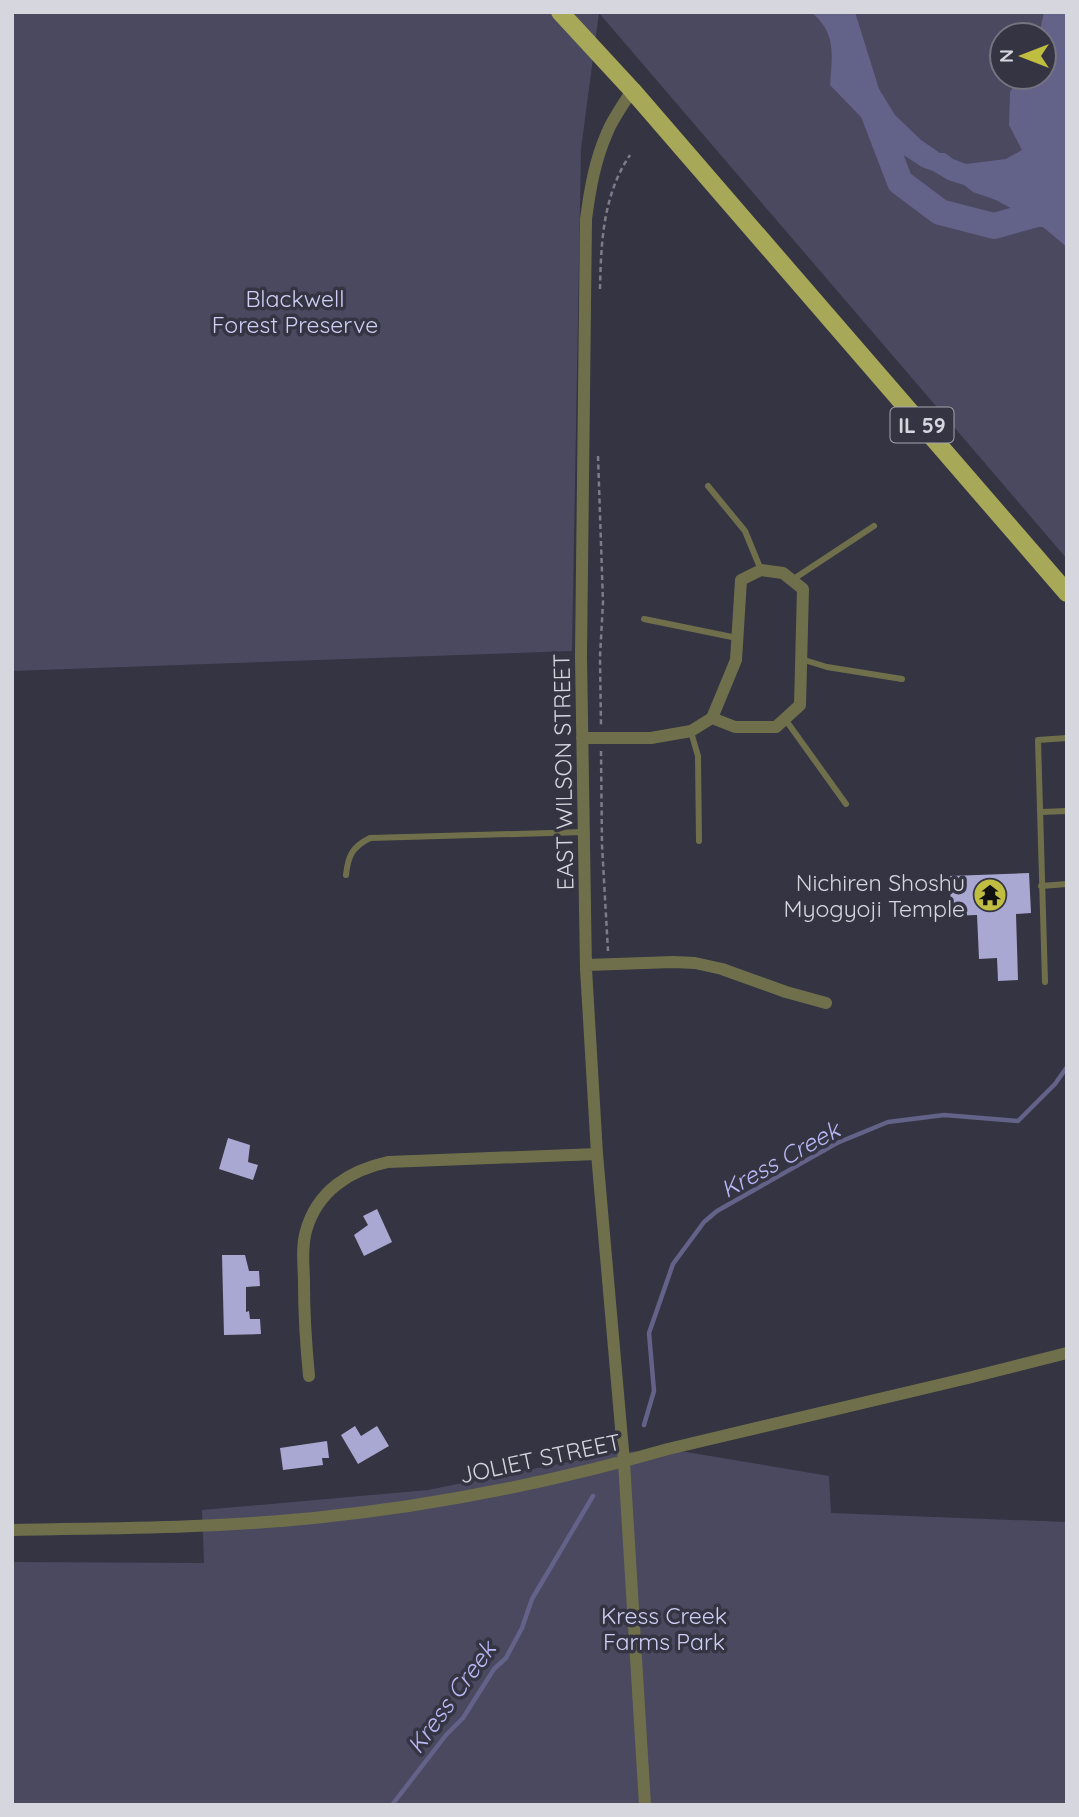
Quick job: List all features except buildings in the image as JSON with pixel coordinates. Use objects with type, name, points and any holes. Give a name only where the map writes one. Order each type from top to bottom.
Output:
[{"type":"main road","name":"IL 59","points":[[560,12],[632,90],[1067,593]]},
{"type":"street","name":"EAST WILSON STREET","points":[[632,90],[607,131],[598,157],[586,219],[582,738],[587,965],[597,1154],[624,1462],[645,1805]]},
{"type":"street","points":[[582,738],[651,738],[691,731],[712,718],[736,660],[741,579],[761,570],[783,573],[803,589],[800,705],[776,726],[734,727],[712,718]]},
{"type":"street","points":[[587,965],[673,962],[706,965],[825,1003]]},
{"type":"street","points":[[309,1376],[304,1323],[303,1245],[315,1209],[337,1184],[359,1169],[388,1162],[597,1154]]},
{"type":"street","name":"JOLIET STREET","points":[[12,1530],[197,1525],[313,1518],[440,1501],[624,1462],[668,1449],[1067,1353]]},
{"type":"lane","points":[[708,486],[745,531],[761,570]]},
{"type":"lane","points":[[792,580],[874,526]]},
{"type":"lane","points":[[644,619],[737,638]]},
{"type":"lane","points":[[801,659],[827,667],[902,679]]},
{"type":"lane","points":[[785,719],[846,804]]},
{"type":"lane","points":[[691,731],[698,756],[699,841]]},
{"type":"lane","points":[[1045,982],[1038,740],[1067,738]]},
{"type":"lane","points":[[1041,813],[1067,811]]},
{"type":"lane","points":[[346,875],[348,855],[358,844],[370,838],[584,832]]},
{"type":"lane","points":[[1041,886],[1067,884]]},
{"type":"path","points":[[600,298],[601,244],[605,218],[621,170],[630,156]]},
{"type":"path","points":[[597,449],[604,602],[600,657],[601,729]]},
{"type":"path","points":[[601,748],[602,845],[608,954]]},
{"type":"green space","name":"Blackwell Forest Preserve","points":[[12,12],[1067,12],[1067,559],[599,13],[581,149],[572,651],[12,671]]},
{"type":"green space","name":"Kress Creek Farms Park","points":[[668,1449],[829,1476],[831,1513],[1067,1522],[1067,1805],[12,1805],[12,1562],[204,1563],[202,1510],[428,1490],[613,1453]]},
{"type":"shaded area","points":[[811,12],[855,12],[879,89],[895,115],[921,140],[940,153],[966,164],[1006,159],[1022,150],[1009,125],[1010,92],[1058,91],[1058,21],[1042,21],[1044,12],[1067,12],[1067,247],[1038,223],[996,200],[922,167],[888,145],[830,85],[831,45],[819,20]]},
{"type":"waterway","points":[[872,109],[900,182],[940,212],[994,226],[1037,214],[1057,214],[1067,221]]},
{"type":"waterway","name":"Kress Creek","points":[[644,1425],[654,1391],[649,1333],[673,1264],[704,1222],[717,1211],[837,1143],[888,1122],[944,1115],[1018,1121],[1055,1084],[1067,1067]]},
{"type":"waterway","name":"Kress Creek","points":[[392,1805],[446,1735],[463,1718],[494,1669],[506,1658],[522,1628],[532,1599],[593,1496]]},
{"type":"place","name":"Nichiren Shoshu Myogyoji Temple","points":[[990,895]]}]
